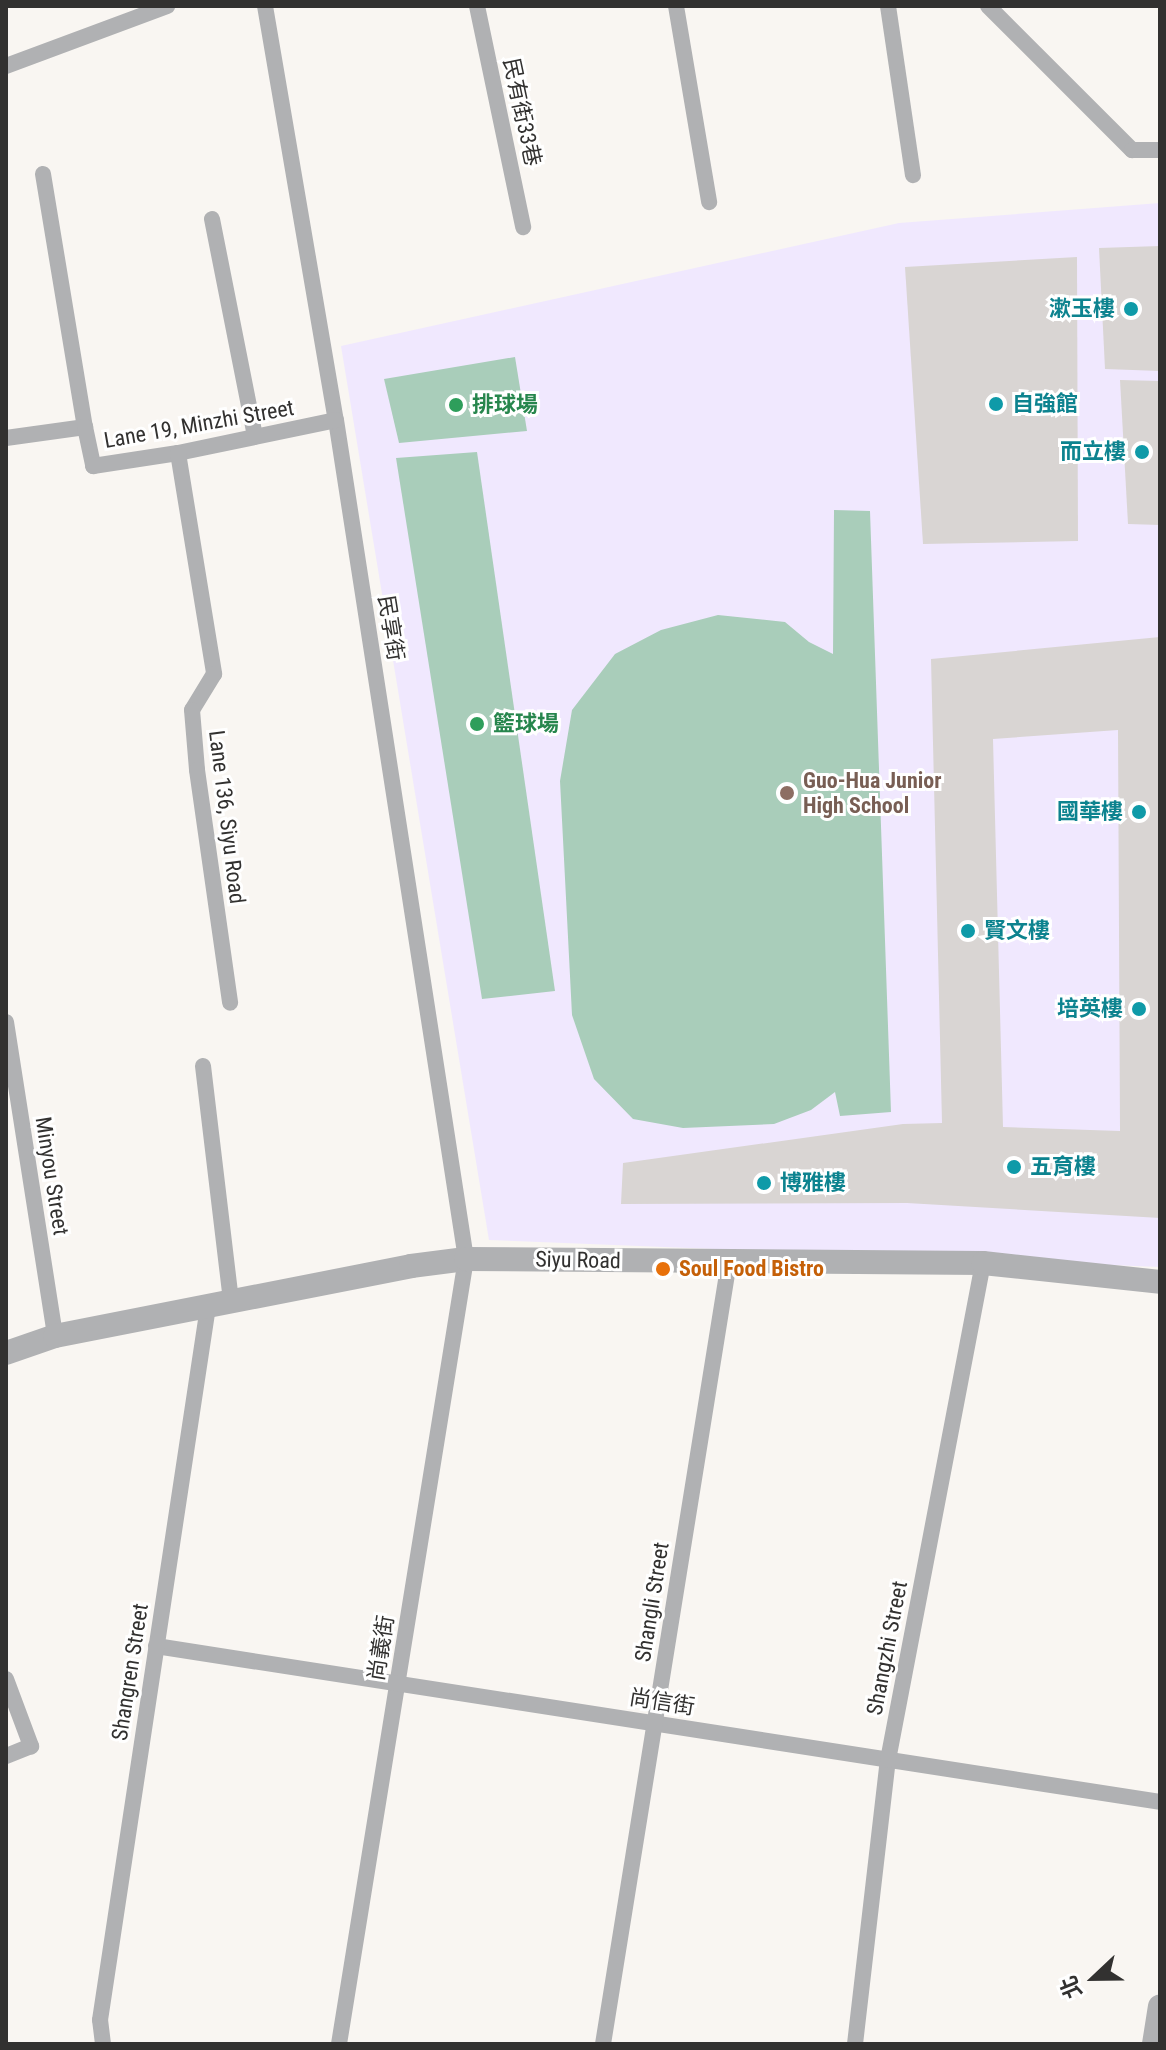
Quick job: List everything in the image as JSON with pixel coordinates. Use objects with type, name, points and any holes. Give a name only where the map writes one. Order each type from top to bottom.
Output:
[{"type":"street","name":"Siyu Road","points":[[6,1353],[55,1336],[466,1259],[983,1263],[1160,1282]]},
{"type":"street","points":[[1154,2044],[1160,2006]]},
{"type":"lane","points":[[6,66],[167,6]]},
{"type":"lane","name":"民享街","points":[[265,6],[336,420],[466,1259]]},
{"type":"lane","name":"民有街33巷","points":[[477,6],[523,227]]},
{"type":"lane","points":[[676,6],[709,202]]},
{"type":"lane","points":[[888,6],[913,175]]},
{"type":"lane","points":[[991,7],[1132,150],[1160,150]]},
{"type":"lane","points":[[43,174],[85,427]]},
{"type":"lane","points":[[212,219],[255,437]]},
{"type":"lane","name":"Lane 19, Minzhi Street","points":[[6,438],[85,427],[93,466],[178,453],[336,420]]},
{"type":"lane","name":"Lane 136, Siyu Road","points":[[178,453],[214,674],[192,710],[197,770],[230,1003]]},
{"type":"lane","name":"Minyou Street","points":[[6,1022],[55,1336]]},
{"type":"lane","points":[[203,1066],[219,1304]]},
{"type":"lane","name":"尚義街","points":[[339,2044],[466,1259]]},
{"type":"lane","name":"Shangli Street","points":[[603,2044],[729,1262]]},
{"type":"lane","name":"Shangzhi Street","points":[[855,2044],[888,1760],[983,1263]]},
{"type":"lane","name":"Shangren Street","points":[[103,2044],[100,2020],[156,1646],[219,1304]]},
{"type":"lane","name":"尚信街","points":[[156,1646],[1160,1802]]},
{"type":"lane","points":[[6,1679],[31,1746],[6,1756]]},
{"type":"shaded area","name":"Guo-Hua Junior High School","points":[[1160,203],[1160,1267],[489,1240],[341,346],[899,223]]},
{"type":"green space","name":"排球場","points":[[515,357],[527,431],[399,443],[384,379]]},
{"type":"green space","name":"籃球場","points":[[477,452],[555,991],[482,999],[396,458]]},
{"type":"green space","points":[[834,510],[870,511],[891,1112],[840,1116],[835,1092],[811,1110],[774,1124],[683,1128],[633,1119],[594,1079],[572,1015],[560,781],[572,710],[615,654],[661,630],[718,615],[785,622],[809,642],[833,654]]},
{"type":"building","name":"漱玉樓","points":[[1160,246],[1160,371],[1105,369],[1099,248]]},
{"type":"building","name":"自強館","points":[[1077,257],[1078,541],[923,544],[905,267]]},
{"type":"building","name":"而立樓","points":[[1120,380],[1160,381],[1160,525],[1128,524]]},
{"type":"building","points":[[1160,637],[1160,1218],[907,1203],[621,1204],[623,1163],[903,1124],[942,1123],[931,659]],"holes":[[[1118,730],[1120,1131],[1003,1127],[993,739]]]},
{"type":"place","name":"漱玉樓","points":[[1131,309]]},
{"type":"place","name":"自強館","points":[[996,404]]},
{"type":"place","name":"排球場","points":[[456,405]]},
{"type":"place","name":"而立樓","points":[[1142,452]]},
{"type":"place","name":"籃球場","points":[[477,724]]},
{"type":"place","name":"Guo-Hua Junior High School","points":[[787,793]]},
{"type":"place","name":"國華樓","points":[[1139,812]]},
{"type":"place","name":"賢文樓","points":[[968,931]]},
{"type":"place","name":"培英樓","points":[[1139,1009]]},
{"type":"place","name":"五育樓","points":[[1014,1167]]},
{"type":"place","name":"博雅樓","points":[[764,1183]]},
{"type":"place","name":"Soul Food Bistro","points":[[663,1269]]}]
